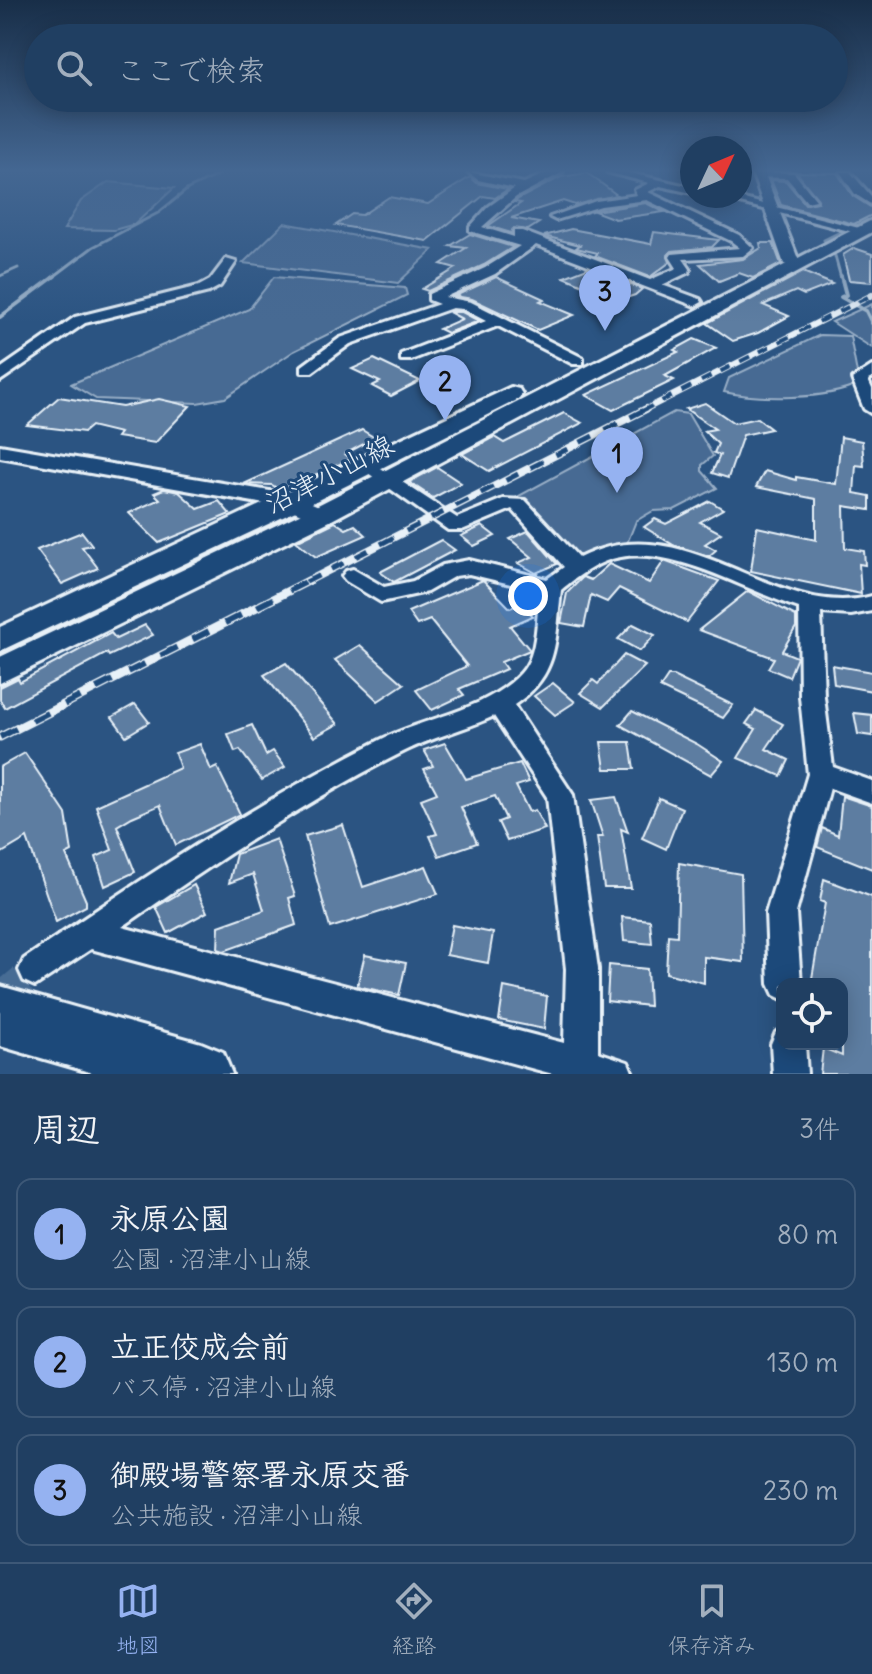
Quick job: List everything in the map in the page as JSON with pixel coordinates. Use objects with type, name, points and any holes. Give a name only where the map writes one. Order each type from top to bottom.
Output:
[{"type":"highway","points":[[0,1016],[201,1074]]},
{"type":"main road","name":"沼津小山線","points":[[0,671],[389,480],[866,227]]},
{"type":"main road","name":"沼津小山線","points":[[0,640],[293,502],[695,302],[766,278]]},
{"type":"street","points":[[479,222],[474,229],[530,245],[490,271],[434,297],[451,304],[466,305],[578,361]]},
{"type":"street","points":[[483,222],[695,302]]},
{"type":"street","points":[[653,284],[684,269],[676,257],[743,252],[747,248],[735,238],[701,222]]},
{"type":"street","points":[[776,222],[792,264]]},
{"type":"street","points":[[842,222],[866,227]]},
{"type":"street","points":[[0,376],[80,320],[204,289],[215,283],[230,262]]},
{"type":"street","points":[[307,369],[345,341],[451,304]]},
{"type":"street","points":[[406,357],[496,322]]},
{"type":"street","points":[[872,371],[860,379],[872,409]]},
{"type":"street","points":[[0,451],[293,502],[320,515]]},
{"type":"street","points":[[367,464],[455,526],[510,503],[518,504],[575,567]]},
{"type":"street","points":[[35,970],[87,933],[319,787],[393,745],[498,702],[530,679],[542,663],[551,587],[575,567],[632,549],[677,557],[810,604],[856,610],[872,603]]},
{"type":"street","points":[[353,576],[381,595],[419,587],[450,570],[469,567],[551,587]]},
{"type":"street","points":[[785,978],[781,913],[821,774],[812,697],[810,604]]},
{"type":"street","points":[[498,702],[560,795],[582,969],[581,1064]]},
{"type":"street","points":[[821,774],[872,792]]},
{"type":"street","points":[[87,933],[616,1074]]},
{"type":"street","points":[[788,1050],[790,1074]]},
{"type":"shaded area","points":[[68,222],[137,222],[114,230],[64,229]]},
{"type":"shaded area","points":[[284,223],[433,250],[398,283],[243,263]]},
{"type":"shaded area","points":[[274,277],[405,288],[407,295],[294,351],[225,398],[197,403],[96,399],[71,384],[249,309]]},
{"type":"shaded area","points":[[872,304],[872,348],[832,322]]},
{"type":"shaded area","points":[[820,335],[850,336],[859,384],[811,396],[755,396],[724,392],[729,378]]},
{"type":"shaded area","points":[[674,412],[688,414],[713,456],[702,465],[702,471],[717,488],[674,510],[653,511],[636,521],[626,546],[577,564],[517,497]]},
{"type":"building","points":[[340,222],[450,222],[427,241],[336,225]]},
{"type":"building","points":[[494,222],[539,223],[528,230],[514,228],[511,233],[488,226]]},
{"type":"building","points":[[571,229],[651,244],[654,232],[719,240],[712,247],[672,251],[668,255],[670,262],[650,277],[595,256],[598,253],[576,248],[580,245],[544,236]]},
{"type":"building","points":[[470,234],[513,247],[484,265],[428,291],[422,289],[456,268],[441,264],[466,248],[450,246]]},
{"type":"building","points":[[760,243],[773,243],[781,264],[753,278],[739,273],[719,281],[700,264],[743,259],[761,248]]},
{"type":"building","points":[[854,248],[872,254],[872,282],[849,280],[843,255]]},
{"type":"building","points":[[587,268],[642,289],[620,300],[564,277]]},
{"type":"building","points":[[803,272],[832,284],[804,295],[796,291],[763,305],[789,316],[758,333],[733,341],[707,323]]},
{"type":"building","points":[[496,277],[574,315],[538,330],[472,299],[455,296]]},
{"type":"building","points":[[449,312],[462,312],[479,321],[447,333],[439,329],[462,319]]},
{"type":"building","points":[[694,339],[716,348],[665,376],[674,380],[613,410],[586,395],[678,352],[674,350]]},
{"type":"building","points":[[374,359],[420,381],[391,396],[372,386],[380,382],[352,369]]},
{"type":"building","points":[[59,397],[122,407],[159,399],[190,406],[155,443],[117,437],[120,433],[91,426],[84,432],[27,425]]},
{"type":"building","points":[[705,403],[734,423],[757,418],[771,429],[743,435],[728,478],[712,473],[720,455],[714,453],[718,444],[704,431],[715,429],[686,409]]},
{"type":"building","points":[[564,413],[582,423],[489,471],[462,454],[494,437],[504,443]]},
{"type":"building","points":[[362,430],[375,438],[345,454],[351,459],[280,490],[272,485],[244,484]]},
{"type":"building","points":[[841,437],[862,441],[864,466],[856,465],[854,493],[870,496],[870,510],[844,506],[845,548],[864,551],[865,565],[859,564],[861,594],[751,571],[757,527],[816,540],[816,499],[756,487],[765,471],[796,480],[796,477],[836,484]]},
{"type":"building","points":[[437,467],[461,483],[433,498],[409,482]]},
{"type":"building","points":[[164,489],[179,492],[198,509],[219,501],[230,514],[159,543],[129,513],[160,499],[154,493]]},
{"type":"building","points":[[710,501],[723,509],[700,522],[721,533],[705,544],[716,550],[709,556],[675,546],[644,527],[655,519],[666,524]]},
{"type":"building","points":[[335,522],[346,529],[355,525],[366,535],[316,557],[296,541]]},
{"type":"building","points":[[482,526],[495,536],[474,546],[461,536]]},
{"type":"building","points":[[528,531],[557,564],[536,573],[518,563],[532,557],[510,539]]},
{"type":"building","points":[[82,532],[92,545],[82,547],[98,568],[62,584],[37,550]]},
{"type":"building","points":[[441,540],[455,550],[394,582],[380,572]]},
{"type":"building","points":[[664,561],[719,581],[687,622],[619,588],[607,602],[591,595],[584,627],[561,623],[567,593],[583,577],[591,580],[609,564],[649,583]]},
{"type":"building","points":[[483,580],[510,608],[521,603],[533,616],[510,626],[530,650],[501,662],[506,669],[459,689],[464,695],[432,710],[416,690],[467,666],[430,620],[417,625],[408,612]]},
{"type":"building","points":[[748,591],[796,616],[796,627],[782,651],[797,657],[789,677],[768,668],[774,658],[699,630]]},
{"type":"building","points":[[633,624],[655,635],[640,651],[618,639]]},
{"type":"building","points":[[145,625],[153,635],[109,656],[107,653],[5,708],[0,700],[0,687],[18,678],[20,682],[111,633],[116,639]]},
{"type":"building","points":[[360,645],[404,684],[378,701],[335,660]]},
{"type":"building","points":[[624,655],[645,666],[603,707],[580,693],[593,680],[598,684]]},
{"type":"building","points":[[286,663],[338,724],[314,737],[264,675]]},
{"type":"building","points":[[832,665],[872,672],[872,691],[834,684]]},
{"type":"building","points":[[668,676],[733,705],[723,718],[660,688]]},
{"type":"building","points":[[553,683],[575,702],[555,715],[534,696]]},
{"type":"building","points":[[135,704],[149,722],[126,736],[112,717]]},
{"type":"building","points":[[756,710],[783,724],[766,749],[789,760],[781,776],[738,758],[756,729],[746,724]]},
{"type":"building","points":[[632,711],[723,761],[711,775],[620,725]]},
{"type":"building","points":[[854,713],[872,715],[872,736],[858,734]]},
{"type":"building","points":[[252,725],[266,755],[273,751],[285,767],[262,780],[240,750],[235,752],[228,734]]},
{"type":"building","points":[[601,742],[630,742],[634,769],[605,769]]},
{"type":"building","points":[[445,743],[466,779],[520,763],[529,782],[516,786],[529,812],[535,810],[545,829],[507,841],[498,822],[506,819],[495,796],[461,807],[477,843],[439,856],[430,836],[437,834],[421,799],[437,793],[424,769],[433,766],[424,750]]},
{"type":"building","points":[[200,744],[211,770],[217,767],[240,814],[176,845],[160,805],[132,817],[117,826],[135,872],[105,886],[96,857],[112,850],[96,806],[180,768],[175,753]]},
{"type":"building","points":[[25,753],[66,814],[72,852],[66,855],[86,901],[86,906],[56,922],[27,838],[0,854],[0,767]]},
{"type":"building","points":[[842,796],[872,806],[872,869],[817,847],[822,828],[838,835]]},
{"type":"building","points":[[616,797],[628,832],[621,829],[631,888],[604,888],[597,837],[603,837],[591,800]]},
{"type":"building","points":[[659,798],[682,808],[666,849],[642,838]]},
{"type":"building","points":[[343,825],[363,887],[426,866],[438,894],[330,928],[305,836]]},
{"type":"building","points":[[276,839],[295,896],[289,898],[296,925],[224,951],[218,949],[219,926],[264,910],[253,874],[229,883],[236,854]]},
{"type":"building","points":[[679,863],[741,874],[743,962],[704,957],[704,983],[666,973],[668,935],[677,936]]},
{"type":"building","points":[[824,879],[872,897],[872,1074],[820,1074],[823,1050],[842,1056],[842,1050],[848,1050],[848,978],[812,978],[825,903],[820,901]]},
{"type":"building","points":[[194,885],[207,912],[168,933],[156,907]]},
{"type":"building","points":[[622,917],[650,920],[652,944],[624,941]]},
{"type":"building","points":[[452,925],[493,933],[488,963],[446,955]]},
{"type":"building","points":[[365,955],[406,963],[399,995],[357,986]]},
{"type":"building","points":[[609,965],[647,969],[649,1006],[607,1001]]},
{"type":"building","points":[[504,987],[547,996],[544,1029],[499,1020]]},
{"type":"waterway","points":[[52,278],[93,247],[141,222]]},
{"type":"waterway","points":[[841,278],[835,256],[824,240],[860,222]]},
{"type":"waterway","points":[[0,276],[18,268]]},
{"type":"waterway","points":[[0,317],[55,276]]},
{"type":"waterway","points":[[841,276],[846,295],[841,297],[866,311],[872,323]]},
{"type":"tunnel","points":[[0,999],[35,970]]},
{"type":"railway","points":[[642,411],[872,295]]},
{"type":"railway","points":[[306,582],[646,409]]},
{"type":"railway","points":[[0,737],[310,580]]},
{"type":"place","name":"御殿場警察署永原交番","points":[[605,331]]},
{"type":"place","name":"立正佼成会前","points":[[445,421]]},
{"type":"place","name":"永原公園","points":[[617,493]]}]
